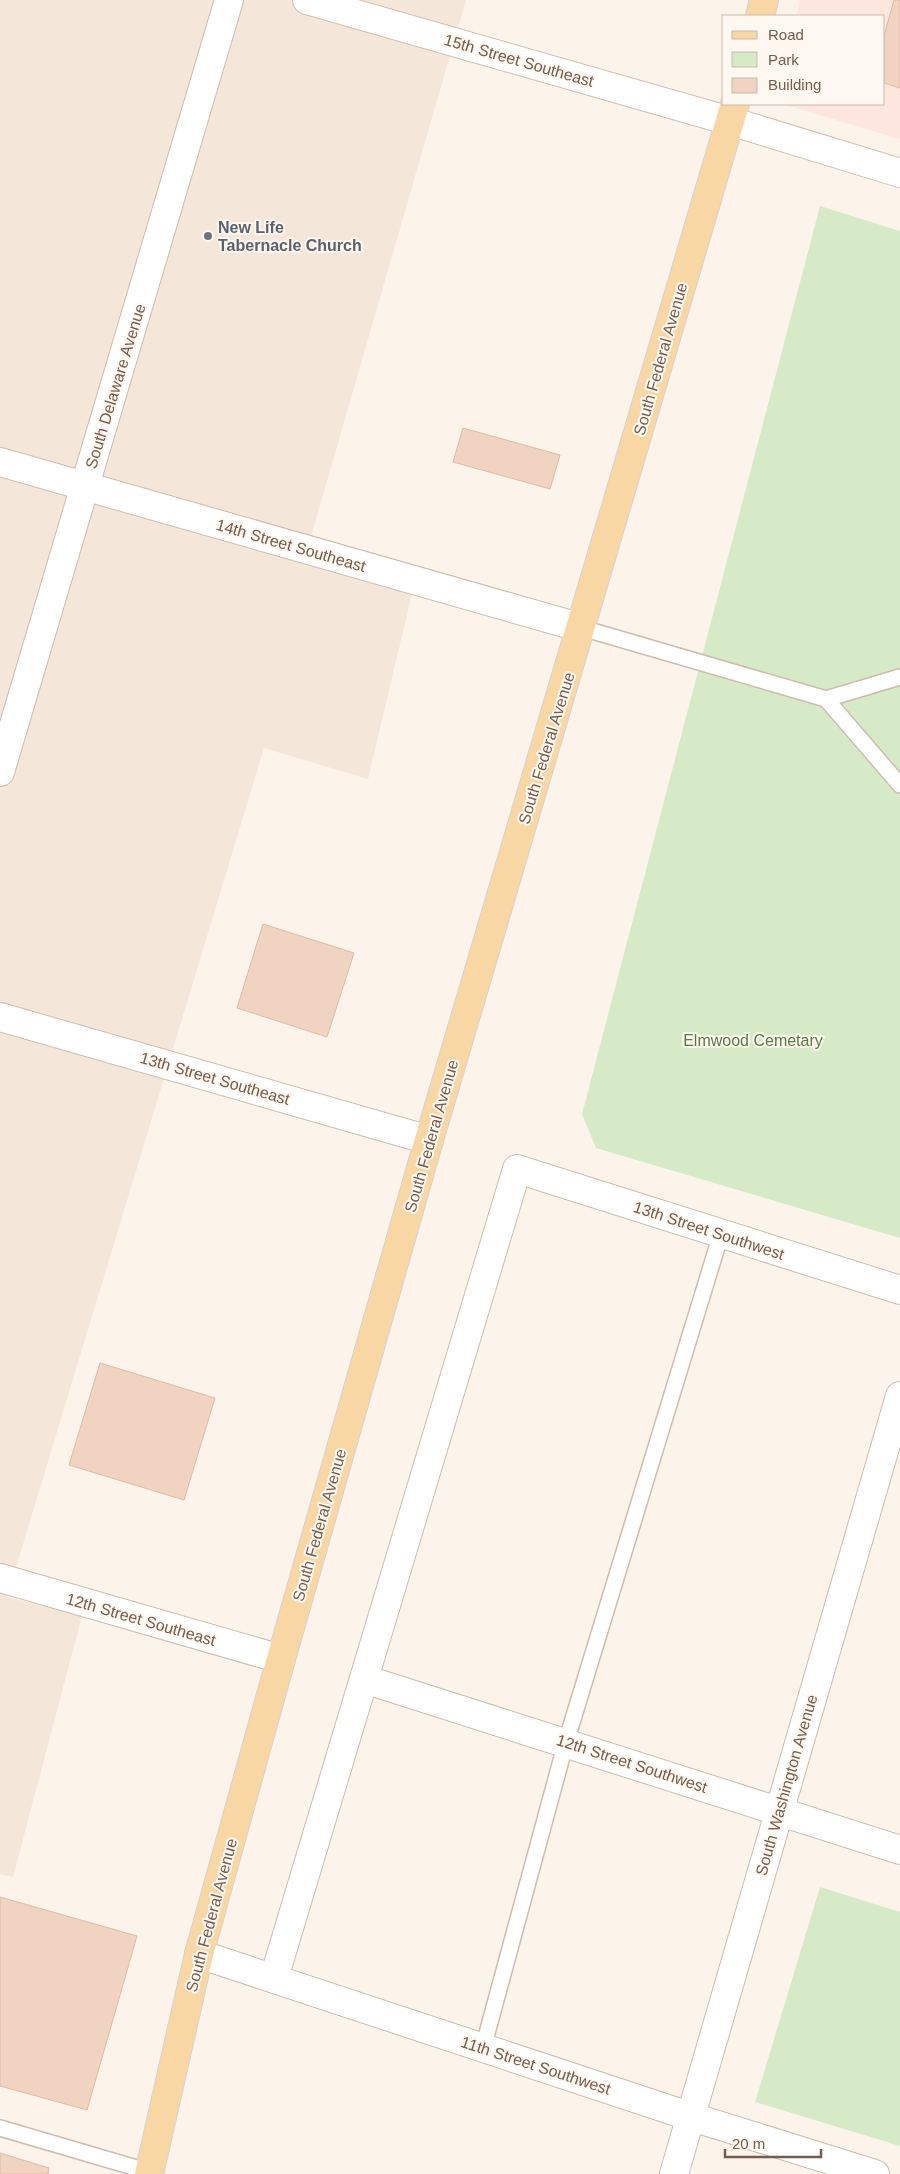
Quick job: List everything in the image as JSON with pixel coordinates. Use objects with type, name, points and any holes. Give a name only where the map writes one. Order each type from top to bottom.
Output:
[{"type":"main road","points":[[760,15],[764,0]]},
{"type":"main road","name":"South Federal Avenue","points":[[149,2173],[199,1954],[281,1659],[429,1140],[582,628],[733,112]]},
{"type":"street","name":"South Delaware Avenue","points":[[0,772],[230,0]]},
{"type":"street","name":"15th Street Southeast","points":[[307,0],[733,112],[900,173]]},
{"type":"street","name":"14th Street Southeast","points":[[0,462],[582,628]]},
{"type":"street","name":"13th Street Southeast","points":[[0,1017],[429,1140]]},
{"type":"street","name":"13th Street Southwest","points":[[364,1679],[517,1169],[900,1290]]},
{"type":"street","name":"South Washington Avenue","points":[[674,2174],[692,2117],[778,1810],[900,1396]]},
{"type":"street","name":"12th Street Southeast","points":[[0,1578],[281,1659]]},
{"type":"street","name":"12th Street Southwest","points":[[364,1679],[900,1850]]},
{"type":"street","points":[[274,1978],[364,1679]]},
{"type":"street","name":"11th Street Southwest","points":[[199,1954],[692,2117],[875,2174]]},
{"type":"lane","points":[[582,628],[826,699],[900,677]]},
{"type":"lane","points":[[826,699],[900,785]]},
{"type":"lane","points":[[483,2048],[566,1742],[721,1234]]},
{"type":"lane","points":[[0,2128],[149,2173]]},
{"type":"shaded area","points":[[0,0],[466,0],[310,540],[418,568],[368,779],[264,748],[7,1597],[82,1616],[13,1877],[0,1874]]},
{"type":"shaded area","points":[[801,0],[900,0],[900,139],[785,105],[885,105],[885,15],[796,15]]},
{"type":"green space","name":"Elmwood Cemetary","points":[[820,206],[900,231],[900,1238],[596,1148],[582,1114]]},
{"type":"green space","points":[[820,1887],[900,1912],[900,2146],[755,2102]]},
{"type":"building","points":[[894,0],[900,0],[900,88],[885,83],[885,32]]},
{"type":"building","points":[[463,428],[560,455],[550,489],[453,462]]},
{"type":"building","points":[[263,924],[354,953],[327,1037],[237,1008]]},
{"type":"building","points":[[100,1363],[215,1398],[184,1500],[69,1465]]},
{"type":"building","points":[[0,1897],[137,1936],[87,2110],[0,2086]]},
{"type":"building","points":[[0,2153],[49,2168],[48,2174],[0,2174]]},
{"type":"place","name":"New Life Tabernacle Church","points":[[208,236]]}]
